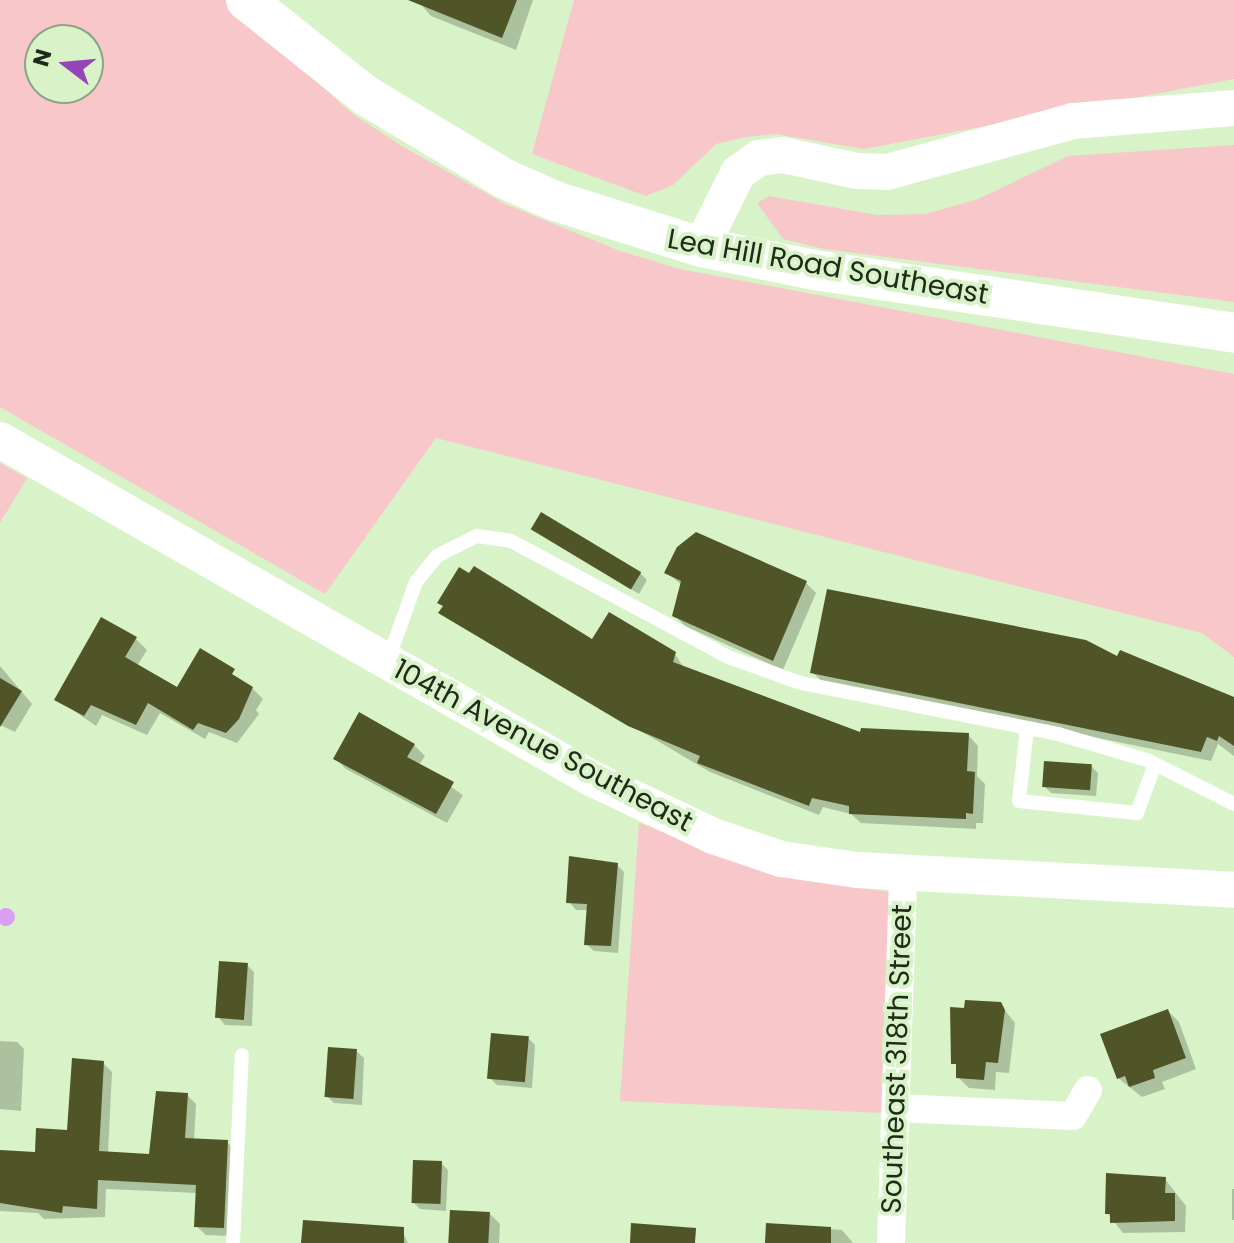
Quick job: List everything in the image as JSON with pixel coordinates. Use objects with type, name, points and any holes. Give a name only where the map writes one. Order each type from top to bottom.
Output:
[{"type":"main road","name":"Lea Hill Road Southeast","points":[[246,0],[365,95],[503,178],[555,201],[701,247],[872,280],[1234,333]]},
{"type":"street","points":[[701,247],[738,173],[759,158],[795,157],[879,173],[1073,121],[1234,108]]},
{"type":"street","name":"104th Avenue Southeast","points":[[0,440],[388,662],[673,820],[781,859],[903,874],[1234,890]]},
{"type":"street","name":"Southeast 318th Street","points":[[891,1243],[903,874]]},
{"type":"street","points":[[897,1108],[1073,1116],[1088,1090]]},
{"type":"lane","points":[[388,662],[416,582],[437,556],[477,536],[511,541],[728,657],[801,683],[1027,728],[1155,764],[1234,804]]},
{"type":"lane","points":[[1027,728],[1019,801],[1137,813],[1155,764]]},
{"type":"lane","points":[[233,1243],[242,1055]]},
{"type":"shaded area","points":[[0,0],[229,0],[350,112],[400,145],[505,204],[620,251],[680,269],[1234,374],[1234,657],[1202,633],[436,438],[325,594],[0,407]]},
{"type":"shaded area","points":[[574,0],[1234,0],[1234,79],[864,149],[776,134],[746,137],[716,144],[673,185],[646,196],[532,154]]},
{"type":"shaded area","points":[[1234,145],[1234,302],[824,249],[783,239],[757,203],[769,196],[877,215],[926,214],[978,199],[1068,156]]},
{"type":"shaded area","points":[[0,463],[27,478],[0,523]]},
{"type":"shaded area","points":[[639,823],[753,865],[807,880],[889,892],[883,1113],[620,1101]]},
{"type":"shaded area","points":[[2,908],[10,908],[15,917],[13,924],[2,926],[-3,921],[-3,913]]},
{"type":"building","points":[[408,0],[517,0],[502,38]]},
{"type":"building","points":[[541,512],[641,572],[631,589],[531,529]]},
{"type":"building","points":[[696,532],[807,581],[773,661],[672,616],[681,581],[664,573],[677,547]]},
{"type":"building","points":[[474,566],[592,639],[609,612],[676,652],[673,662],[860,732],[861,728],[969,733],[967,771],[975,772],[973,814],[966,813],[966,819],[849,814],[849,806],[812,798],[809,806],[697,763],[700,756],[628,726],[438,613],[443,606],[437,603],[459,567],[469,573]]},
{"type":"building","points":[[827,589],[1086,640],[1117,656],[1120,650],[1234,697],[1234,746],[1219,736],[1217,741],[1207,737],[1201,752],[810,673]]},
{"type":"building","points":[[101,617],[137,637],[125,657],[177,687],[200,648],[235,669],[232,674],[253,687],[239,719],[226,733],[198,723],[193,730],[148,703],[136,725],[91,705],[84,716],[54,700]]},
{"type":"building","points":[[0,678],[22,691],[0,727]]},
{"type":"building","points":[[359,712],[415,744],[407,757],[454,782],[436,814],[333,759]]},
{"type":"building","points":[[1044,761],[1092,764],[1090,790],[1042,787]]},
{"type":"building","points":[[569,856],[618,863],[611,946],[584,945],[587,904],[566,903]]},
{"type":"building","points":[[219,961],[248,963],[244,1020],[215,1018]]},
{"type":"building","points":[[965,1000],[1001,1002],[1005,1010],[998,1063],[986,1062],[984,1080],[956,1078],[956,1064],[951,1064],[950,1007],[964,1008]]},
{"type":"building","points":[[1168,1009],[1186,1058],[1153,1070],[1155,1078],[1129,1087],[1125,1076],[1117,1079],[1100,1034]]},
{"type":"building","points":[[491,1033],[529,1036],[525,1082],[487,1079]]},
{"type":"building","points":[[328,1047],[357,1049],[353,1099],[325,1097]]},
{"type":"building","points":[[72,1058],[104,1061],[99,1151],[149,1154],[156,1091],[188,1093],[185,1138],[228,1140],[224,1228],[194,1227],[196,1185],[98,1180],[97,1209],[63,1206],[62,1213],[0,1203],[0,1150],[35,1152],[36,1128],[67,1130]]},
{"type":"building","points":[[413,1160],[442,1161],[440,1204],[411,1203]]},
{"type":"building","points":[[1106,1173],[1166,1177],[1165,1193],[1175,1193],[1175,1221],[1110,1223],[1110,1214],[1105,1214]]},
{"type":"building","points":[[450,1210],[490,1212],[488,1243],[448,1243]]},
{"type":"building","points":[[303,1220],[404,1227],[404,1243],[301,1243]]},
{"type":"building","points":[[631,1223],[696,1228],[695,1243],[630,1243]]},
{"type":"building","points":[[766,1223],[831,1227],[831,1243],[765,1243]]}]
